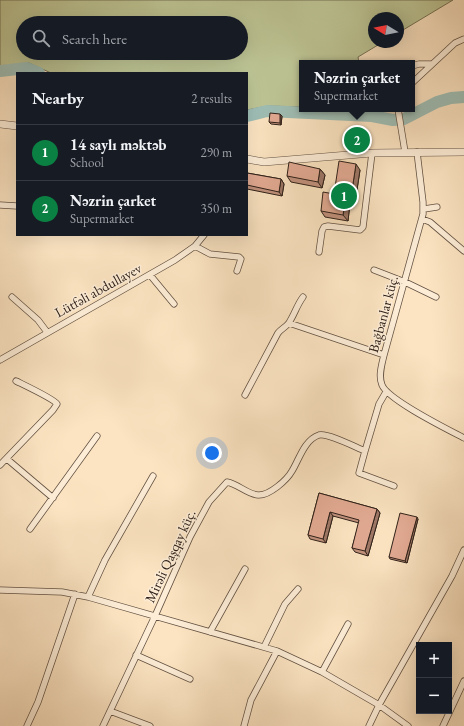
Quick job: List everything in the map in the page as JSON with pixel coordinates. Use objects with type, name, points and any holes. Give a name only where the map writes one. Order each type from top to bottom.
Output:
[{"type":"street","points":[[415,80],[455,43],[464,39]]},
{"type":"street","points":[[415,65],[432,64]]},
{"type":"street","points":[[399,112],[405,152]]},
{"type":"street","points":[[0,124],[16,126]]},
{"type":"street","name":"Bağbanlar küç.","points":[[386,392],[381,384],[380,376],[384,355],[424,208],[417,152]]},
{"type":"street","points":[[248,159],[264,162],[372,153],[464,152]]},
{"type":"street","points":[[319,252],[324,227],[328,226],[360,230],[363,227],[372,153]]},
{"type":"street","points":[[0,205],[16,206]]},
{"type":"street","points":[[424,208],[437,207]]},
{"type":"street","points":[[422,219],[430,222],[464,251]]},
{"type":"street","name":"Lütfəli abdullayev","points":[[0,360],[150,275],[195,246],[203,236]]},
{"type":"street","points":[[195,246],[210,254],[239,257],[241,259],[241,263],[238,271]]},
{"type":"street","points":[[374,270],[436,297]]},
{"type":"street","points":[[150,275],[174,304]]},
{"type":"street","points":[[12,297],[38,320],[47,332]]},
{"type":"street","points":[[245,394],[278,333],[289,323],[296,307],[303,297]]},
{"type":"street","points":[[289,323],[384,355]]},
{"type":"street","points":[[0,465],[57,404],[55,400],[16,381]]},
{"type":"street","points":[[394,486],[359,473],[364,451],[379,404],[386,392],[396,400],[464,438]]},
{"type":"street","name":"Mirəli Qaşqay küç.","points":[[103,726],[155,616],[190,537],[209,502],[225,484],[227,482],[231,483],[252,494],[260,495],[267,493],[280,484],[292,472],[302,451],[309,442],[319,435],[326,436],[364,451]]},
{"type":"street","points":[[30,529],[97,436]]},
{"type":"street","points":[[7,459],[53,498]]},
{"type":"street","points":[[88,597],[105,560],[153,476]]},
{"type":"street","points":[[369,726],[379,704],[452,576],[464,550]]},
{"type":"street","points":[[210,632],[245,569]]},
{"type":"street","points":[[264,647],[285,604],[298,589]]},
{"type":"street","points":[[0,590],[14,592],[53,591],[75,594],[277,651],[322,672],[379,704],[408,726]]},
{"type":"street","points":[[27,726],[38,702],[75,594]]},
{"type":"street","points":[[322,672],[348,624]]},
{"type":"street","points":[[244,726],[251,700],[277,651]]},
{"type":"street","points":[[136,655],[190,679]]},
{"type":"street","points":[[443,726],[464,681]]},
{"type":"street","points":[[110,711],[150,726]]},
{"type":"green space","points":[[0,0],[453,0],[404,29],[404,12],[368,12],[368,48],[373,48],[358,57],[358,60],[299,60],[299,107],[268,106],[248,110],[248,72],[49,72],[29,63],[0,68]]},
{"type":"building","points":[[270,113],[280,114],[280,123],[269,122]]},
{"type":"building","points":[[362,131],[363,142],[349,143],[348,133]]},
{"type":"building","points":[[339,161],[356,164],[351,197],[346,197],[343,215],[321,211],[323,192],[334,194]]},
{"type":"building","points":[[289,162],[320,169],[318,182],[287,176]]},
{"type":"building","points":[[248,173],[281,179],[279,192],[248,185]]},
{"type":"building","points":[[319,493],[377,509],[365,551],[352,548],[359,520],[330,512],[323,539],[308,535]]},
{"type":"building","points":[[400,513],[417,517],[405,561],[389,557]]},
{"type":"waterway","points":[[0,71],[27,68],[37,72]]},
{"type":"waterway","points":[[248,116],[267,111],[372,116],[393,120],[404,119],[437,102],[451,98],[464,97]]},
{"type":"place","name":"Nəzrin çarket","points":[[357,140]]},
{"type":"place","name":"14 saylı məktəb","points":[[344,196]]}]
